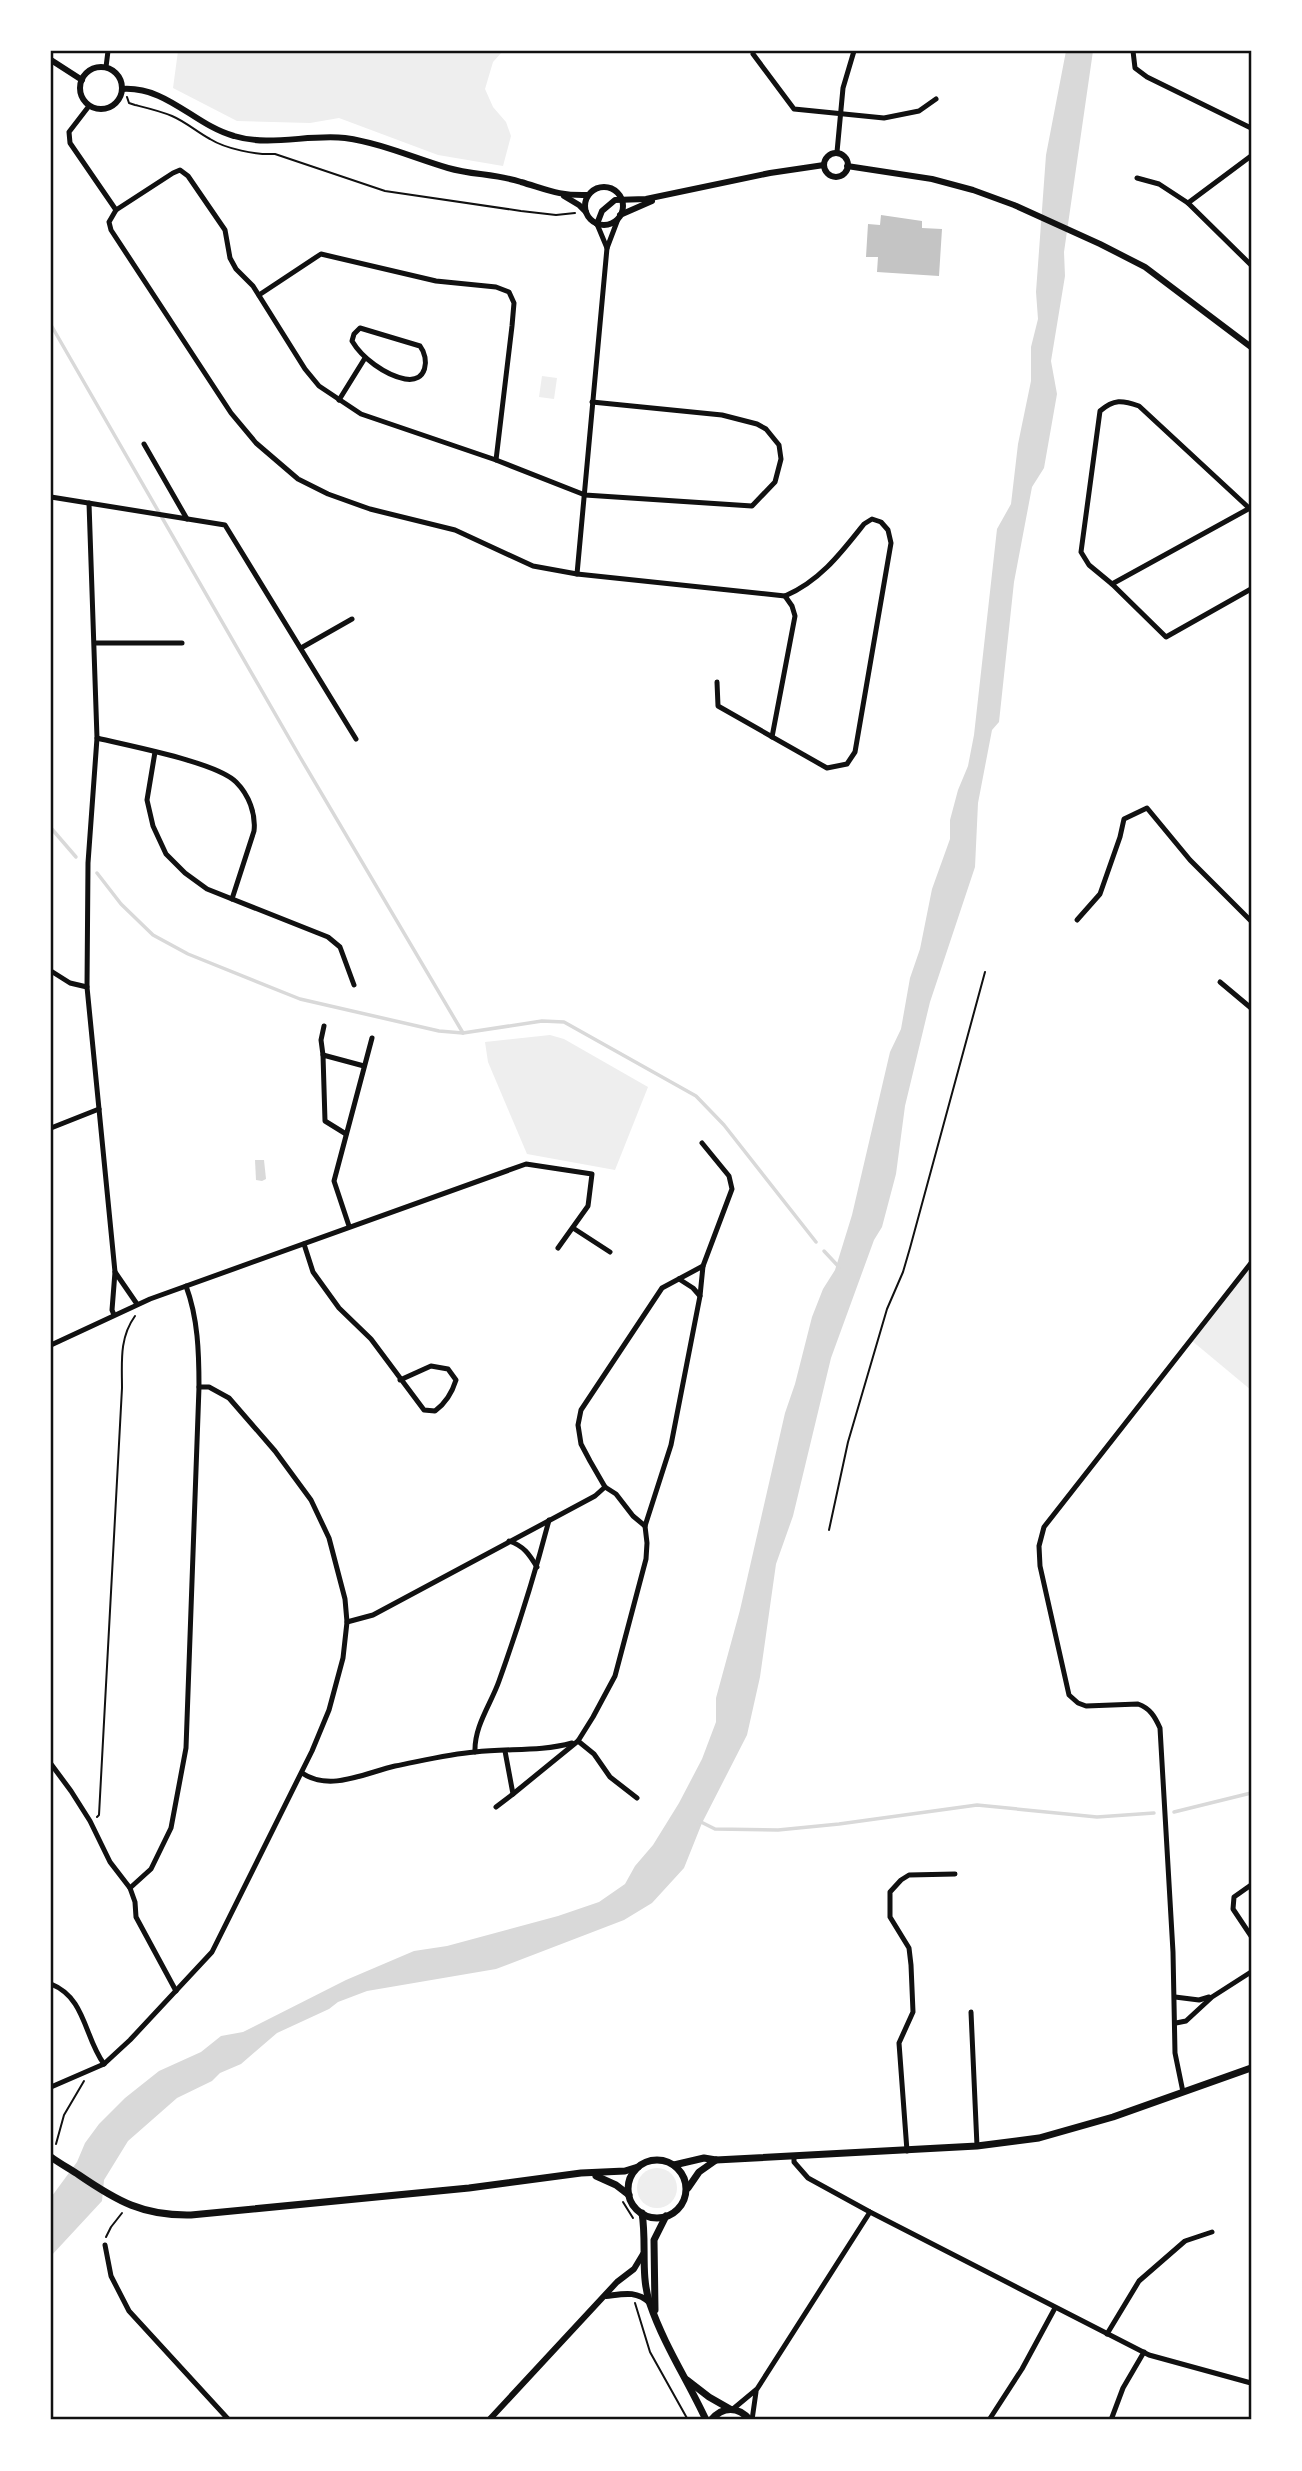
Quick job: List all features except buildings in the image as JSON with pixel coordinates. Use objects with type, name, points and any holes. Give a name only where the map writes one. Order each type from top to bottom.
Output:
[{"type":"main road","points":[[674,2165],[704,2158],[716,2160],[907,2151],[1015,2143],[1068,2131],[1251,2068]]},
{"type":"main road","points":[[52,2158],[124,2203],[158,2213],[191,2215],[625,2171],[659,2159],[674,2165],[681,2172],[686,2182],[686,2193]]},
{"type":"main road","points":[[592,2174],[629,2195],[642,2213],[657,2218],[679,2208],[691,2180],[716,2160]]},
{"type":"main road","points":[[629,2195],[629,2180],[638,2167]]},
{"type":"main road","points":[[642,2213],[643,2254],[650,2303],[664,2340],[706,2420]]},
{"type":"main road","points":[[655,2315],[654,2240],[666,2216]]},
{"type":"main road","points":[[687,2380],[718,2403],[744,2414],[751,2420]]},
{"type":"main road","points":[[711,2420],[719,2413],[731,2409]]},
{"type":"street","points":[[106,67],[108,51]]},
{"type":"street","points":[[837,152],[843,88],[854,51]]},
{"type":"street","points":[[1133,51],[1135,68],[1147,77],[1251,128]]},
{"type":"street","points":[[753,54],[794,109],[884,118],[919,111],[936,99]]},
{"type":"street","points":[[51,60],[82,80]]},
{"type":"street","points":[[106,67],[118,75],[122,89],[120,98],[114,105],[98,109],[89,106],[81,94],[82,80],[92,69],[106,67]]},
{"type":"street","points":[[122,89],[164,97],[209,125],[233,136],[270,141],[307,137],[345,138],[380,146],[451,169],[491,174],[562,195],[579,205],[583,214],[597,224],[608,225],[660,197]]},
{"type":"street","points":[[89,106],[69,132],[70,143],[116,210]]},
{"type":"street","points":[[837,152],[845,156],[848,166],[844,174],[836,177],[826,173],[824,165],[830,155],[837,152]]},
{"type":"street","points":[[1188,203],[1251,156]]},
{"type":"street","points":[[607,248],[597,224],[609,203],[660,197],[770,173],[824,165]]},
{"type":"street","points":[[848,166],[932,179],[1014,205],[1145,267],[1251,346]]},
{"type":"street","points":[[592,402],[722,415],[757,424],[779,445],[781,459],[775,482],[752,506],[585,495],[496,460],[361,414],[319,386],[305,369],[259,295],[236,269],[230,258],[225,230],[188,176],[180,170],[116,210],[109,222],[111,230],[231,413],[256,443],[298,479],[328,494],[454,530],[533,566],[577,574],[785,597],[800,590],[829,567],[864,524],[872,519],[888,530],[891,543],[855,752],[847,764],[827,768],[718,706],[717,682]]},
{"type":"street","points":[[1137,178],[1159,184],[1188,203],[1251,265]]},
{"type":"street","points":[[577,574],[607,248],[619,217],[621,200],[615,191],[604,187],[593,191],[586,201],[583,214]]},
{"type":"street","points":[[562,195],[589,195]]},
{"type":"street","points":[[259,295],[321,254],[436,281],[496,287],[509,292],[514,303],[496,460]]},
{"type":"street","points":[[360,328],[420,346],[426,353],[427,363],[423,373],[416,379],[406,379],[391,374],[365,358],[352,341],[360,328]]},
{"type":"street","points":[[339,400],[365,358]]},
{"type":"street","points":[[1112,584],[1250,508],[1139,406],[1123,400],[1110,402],[1100,411],[1081,552],[1089,565],[1166,637],[1251,589]]},
{"type":"street","points":[[144,444],[187,519]]},
{"type":"street","points":[[51,497],[225,524],[356,739]]},
{"type":"street","points":[[89,503],[96,643],[97,738],[88,863],[87,986],[115,1272],[112,1310],[114,1315]]},
{"type":"street","points":[[772,737],[796,616],[785,597]]},
{"type":"street","points":[[301,648],[352,619]]},
{"type":"street","points":[[96,643],[182,643]]},
{"type":"street","points":[[97,738],[218,770],[236,782],[249,798],[255,821],[232,899]]},
{"type":"street","points":[[155,752],[147,800],[153,826],[166,853],[185,873],[207,889],[328,937],[340,947],[354,985]]},
{"type":"street","points":[[1077,920],[1100,894],[1124,819],[1147,808],[1190,860],[1251,921]]},
{"type":"street","points":[[51,971],[70,983],[87,986]]},
{"type":"street","points":[[1220,982],[1251,1007]]},
{"type":"street","points":[[324,1026],[321,1040],[325,1121],[346,1135]]},
{"type":"street","points":[[349,1226],[334,1181],[372,1038]]},
{"type":"street","points":[[323,1055],[364,1066]]},
{"type":"street","points":[[51,1128],[99,1110]]},
{"type":"street","points":[[496,1807],[578,1741],[615,1676],[646,1559],[645,1526],[671,1445],[700,1296],[703,1266],[732,1189],[729,1176],[702,1143]]},
{"type":"street","points":[[51,1346],[137,1304],[526,1164],[592,1174],[588,1206],[558,1248]]},
{"type":"street","points":[[573,1228],[610,1252]]},
{"type":"street","points":[[304,1244],[313,1272],[339,1308],[371,1339],[400,1380],[424,1409],[435,1411],[452,1392],[456,1380],[448,1369],[431,1366],[400,1380]]},
{"type":"street","points":[[1183,2092],[1175,2053],[1175,1997],[1160,1728],[1151,1712],[1138,1704],[1086,1706],[1069,1695],[1040,1566],[1040,1536],[1044,1527],[1251,1263]]},
{"type":"street","points":[[645,1526],[633,1516],[616,1494],[605,1487],[581,1444],[578,1424],[581,1410],[662,1288],[703,1266]]},
{"type":"street","points":[[115,1272],[137,1304]]},
{"type":"street","points":[[679,1279],[700,1296]]},
{"type":"street","points":[[130,1888],[151,1868],[171,1828],[186,1748],[199,1387],[193,1306],[186,1286]]},
{"type":"street","points":[[51,2087],[104,2064],[212,1952],[302,1773],[329,1710],[340,1675],[347,1622],[345,1599],[329,1538],[311,1500],[275,1451],[229,1398],[209,1387],[199,1387]]},
{"type":"street","points":[[347,1622],[373,1615],[595,1496],[605,1487]]},
{"type":"street","points":[[475,1752],[474,1737],[498,1685],[537,1567],[549,1520]]},
{"type":"street","points":[[509,1541],[519,1544],[529,1553],[537,1567]]},
{"type":"street","points":[[302,1773],[320,1782],[342,1780],[396,1766],[475,1752],[554,1748],[578,1741]]},
{"type":"street","points":[[578,1741],[594,1754],[610,1777],[637,1798]]},
{"type":"street","points":[[505,1751],[513,1794]]},
{"type":"street","points":[[51,1764],[90,1821],[110,1862],[130,1888],[136,1917],[176,1992]]},
{"type":"street","points":[[907,2151],[899,2043],[913,2012],[910,1956],[904,1936],[890,1917],[890,1892],[909,1875],[955,1874]]},
{"type":"street","points":[[1251,1885],[1234,1897],[1233,1909],[1251,1936]]},
{"type":"street","points":[[1176,2023],[1191,2017],[1212,1997],[1251,1972]]},
{"type":"street","points":[[51,1984],[71,1997],[79,2008],[96,2052],[104,2064]]},
{"type":"street","points":[[1175,1997],[1199,2000],[1212,1997]]},
{"type":"street","points":[[971,2012],[977,2146]]},
{"type":"street","points":[[793,2156],[794,2162],[808,2178],[1107,2334],[1144,2352],[1251,2383]]},
{"type":"street","points":[[751,2420],[757,2389],[870,2212]]},
{"type":"street","points":[[1107,2334],[1139,2281],[1185,2241],[1212,2232]]},
{"type":"street","points":[[104,2245],[111,2276],[129,2311],[229,2420]]},
{"type":"street","points":[[489,2420],[617,2282],[634,2269],[643,2254]]},
{"type":"street","points":[[606,2296],[629,2292],[650,2303]]},
{"type":"street","points":[[989,2420],[1022,2369],[1055,2308]]},
{"type":"street","points":[[1111,2420],[1123,2388],[1144,2352]]},
{"type":"street","points":[[731,2409],[757,2389]]},
{"type":"path","points":[[122,89],[129,103],[171,116],[210,140],[266,155],[275,154],[385,191],[521,211],[556,215],[575,212],[583,214]]},
{"type":"path","points":[[829,1530],[848,1442],[887,1309],[910,1248],[985,972]]},
{"type":"path","points":[[90,1821],[99,1815],[122,1357],[125,1334],[136,1315]]},
{"type":"path","points":[[56,2144],[64,2115],[85,2080]]},
{"type":"path","points":[[619,2197],[635,2222]]},
{"type":"path","points":[[104,2245],[111,2227],[122,2214],[124,2203]]},
{"type":"path","points":[[634,2298],[639,2323],[650,2351],[688,2420]]},
{"type":"shaded area","points":[[178,51],[503,51],[493,62],[485,89],[493,107],[506,122],[511,136],[503,166],[438,155],[339,118],[310,123],[237,121],[173,88]]},
{"type":"shaded area","points":[[1066,51],[1093,51],[1064,252],[1065,276],[1051,361],[1057,394],[1044,468],[1032,487],[1014,582],[999,722],[992,730],[978,803],[975,867],[930,1002],[905,1106],[896,1174],[882,1227],[874,1240],[831,1358],[793,1516],[776,1564],[760,1677],[747,1735],[702,1823],[684,1868],[652,1903],[624,1920],[496,1969],[367,1991],[338,2002],[329,2009],[277,2033],[241,2064],[177,2098],[128,2141],[104,2180],[102,2201],[51,2256],[52,2196],[77,2162],[85,2143],[99,2124],[125,2098],[159,2071],[201,2052],[221,2036],[243,2032],[346,1980],[414,1951],[447,1946],[599,1902],[625,1884],[679,1803],[702,1759],[716,1722],[716,1698],[740,1610],[785,1413],[812,1317],[823,1289],[835,1270],[852,1215],[890,1052],[901,1029],[910,978],[920,949],[932,889],[950,839],[950,820],[968,766],[974,735],[997,529],[1011,504],[1018,444],[1031,381],[1031,347],[1038,319],[1036,292],[1046,155]]},
{"type":"shaded area","points":[[542,376],[557,378],[554,399],[539,397]]},
{"type":"shaded area","points":[[550,1035],[564,1039],[648,1087],[615,1170],[527,1154],[488,1062],[485,1042]]},
{"type":"shaded area","points":[[255,1160],[264,1160],[266,1179],[262,1181],[256,1180]]},
{"type":"shaded area","points":[[1251,1263],[1251,1390],[1191,1340]]},
{"type":"shaded area","points":[[657,2168],[665,2169],[671,2174],[676,2180],[676,2196],[671,2202],[665,2207],[657,2208],[649,2207],[643,2202],[638,2196],[637,2188],[638,2180],[643,2174],[649,2169]]},
{"type":"waterway","points":[[51,325],[463,1033]]},
{"type":"waterway","points":[[51,828],[76,857]]},
{"type":"waterway","points":[[97,873],[121,904],[153,935],[188,954],[300,999],[439,1031],[463,1033],[542,1021],[564,1022],[696,1096],[724,1125],[816,1242]]},
{"type":"waterway","points":[[824,1251],[839,1267]]},
{"type":"waterway","points":[[1174,1812],[1251,1793]]},
{"type":"waterway","points":[[699,1821],[715,1829],[778,1830],[977,1805],[1097,1817],[1154,1813]]}]
